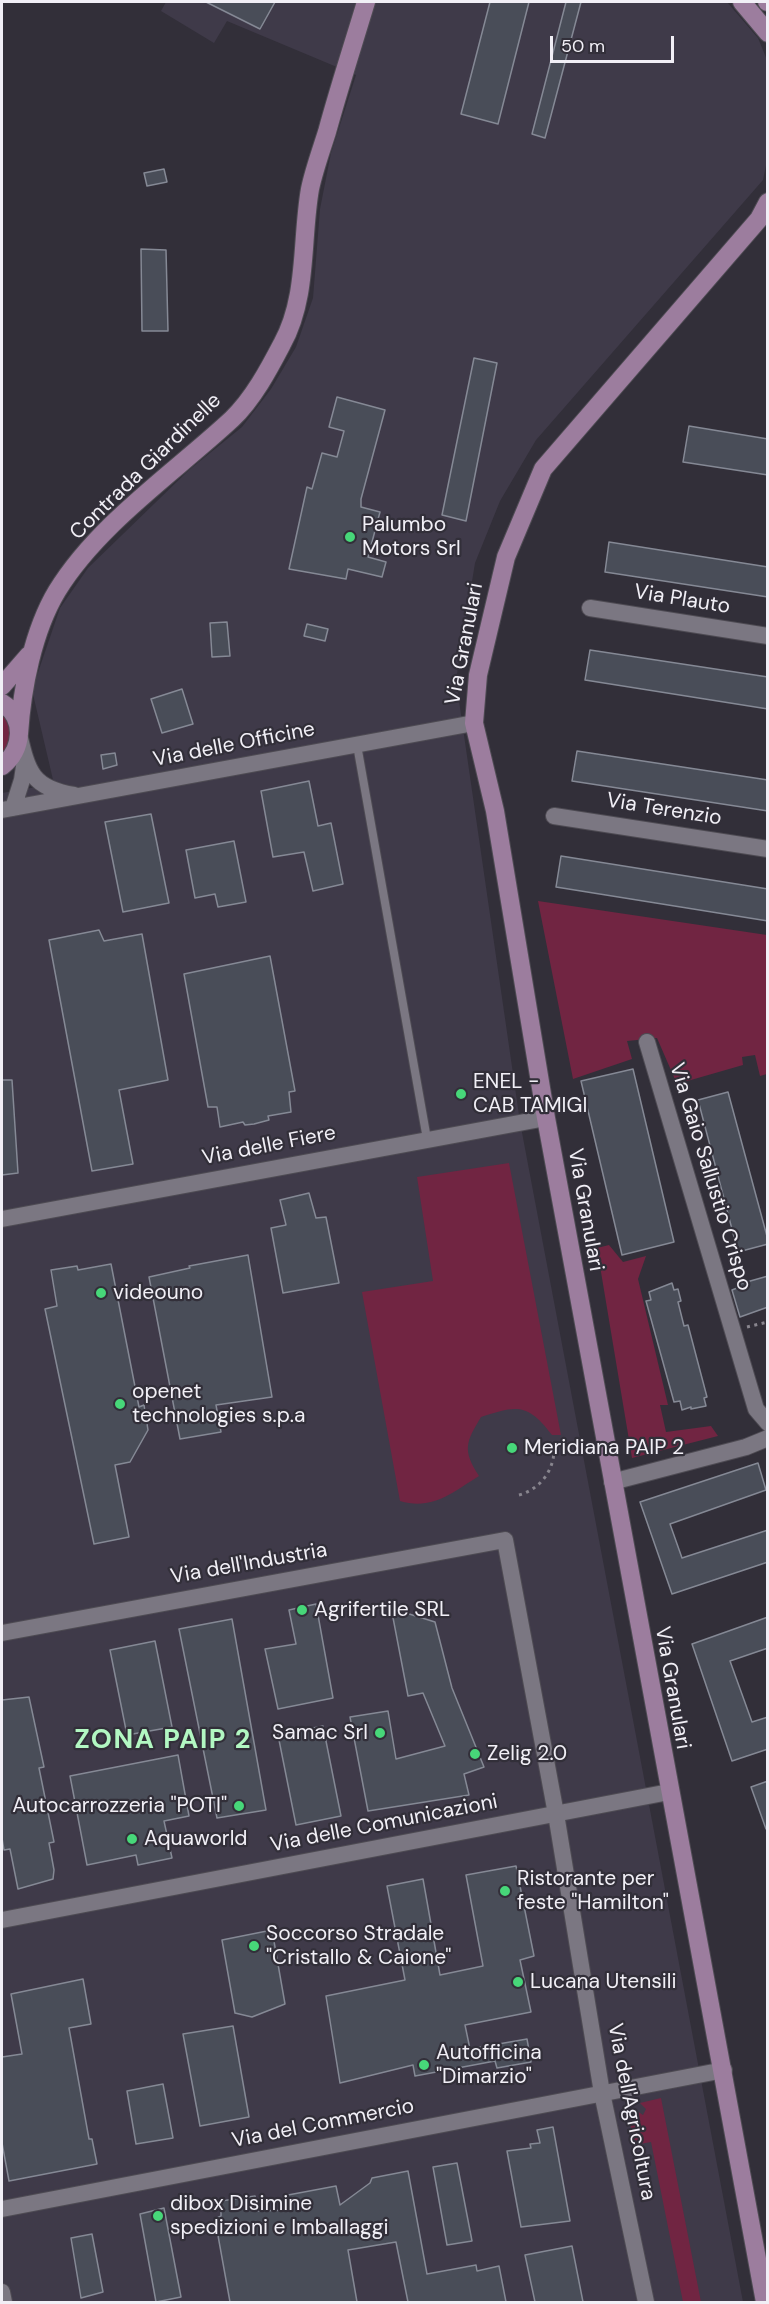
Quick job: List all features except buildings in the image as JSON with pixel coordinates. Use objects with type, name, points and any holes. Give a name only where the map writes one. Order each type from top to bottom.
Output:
[{"type":"street","name":"Contrada Giardinelle","points":[[32,651],[57,591],[80,561],[181,461],[233,418],[260,382],[284,341],[298,300],[310,188],[366,2]]},
{"type":"street","points":[[742,2],[768,33]]},
{"type":"street","name":"Via Granulari","points":[[765,2302],[724,2070],[669,1792],[546,1118],[495,811],[474,723],[478,675],[506,556],[543,469],[767,206]]},
{"type":"street","name":"Via Plauto","points":[[590,608],[768,636]]},
{"type":"street","points":[[2,686],[32,651]]},
{"type":"street","points":[[2,766],[12,756],[20,734],[22,695],[32,651]]},
{"type":"street","points":[[2,703],[13,713],[32,776],[42,786],[57,792],[83,796]]},
{"type":"street","name":"Via delle Officine","points":[[7,809],[474,723]]},
{"type":"street","points":[[7,809],[22,780],[25,759]]},
{"type":"street","name":"Via Terenzio","points":[[554,816],[768,849]]},
{"type":"street","name":"Via Gaio Sallustio Crispo","points":[[647,1042],[756,1409],[768,1424]]},
{"type":"street","name":"Via delle Fiere","points":[[2,1219],[546,1118]]},
{"type":"street","points":[[612,1482],[746,1447],[768,1438]]},
{"type":"street","name":"Via dell'Industria","points":[[2,1633],[505,1540]]},
{"type":"street","name":"Via dell'Agricoltura","points":[[505,1540],[556,1814],[602,2093],[646,2302]]},
{"type":"street","name":"Via delle Comunicazioni","points":[[2,1920],[669,1792]]},
{"type":"street","name":"Via del Commercio","points":[[2,2208],[724,2070]]},
{"type":"street","points":[[2,2292],[4,2302]]},
{"type":"lane","points":[[357,745],[427,1140]]},
{"type":"path","points":[[742,1328],[768,1322]]},
{"type":"path","points":[[519,1495],[534,1488],[546,1476],[554,1460],[554,1443]]},
{"type":"shaded area","points":[[166,2],[727,2],[758,38],[767,60],[768,156],[763,180],[536,440],[500,501],[475,563],[456,680],[520,1122],[743,2302],[2,2302],[2,793],[54,784],[32,690],[60,608],[88,568],[189,470],[242,427],[271,389],[296,347],[313,298],[320,209],[331,153],[356,75],[227,21],[214,43],[161,11]]},
{"type":"shaded area","points":[[2,712],[10,729],[11,740],[2,756]]},
{"type":"shaded area","points":[[538,901],[767,935],[767,1074],[760,1076],[755,1055],[742,1057],[743,1065],[677,1084],[657,1038],[627,1041],[632,1059],[573,1079]]},
{"type":"shaded area","points":[[509,1163],[561,1435],[552,1435],[536,1417],[521,1410],[504,1410],[481,1417],[468,1446],[470,1459],[479,1476],[451,1494],[432,1502],[422,1504],[400,1501],[362,1292],[433,1281],[417,1177]]},
{"type":"shaded area","points":[[609,1245],[623,1262],[646,1256],[638,1279],[668,1405],[660,1405],[666,1432],[711,1426],[718,1436],[632,1458],[597,1248]]},
{"type":"shaded area","points":[[661,2098],[701,2302],[683,2302],[651,2142],[634,2145],[629,2115],[634,2109],[643,2115],[646,2109],[640,2103]]},
{"type":"place","name":"Palumbo Motors Srl","points":[[350,537]]},
{"type":"place","name":"ENEL - CAB TAMIGI","points":[[461,1094]]},
{"type":"place","name":"videouno","points":[[101,1293]]},
{"type":"place","name":"openet technologies s.p.a","points":[[120,1404]]},
{"type":"place","name":"Meridiana PAIP 2","points":[[512,1448]]},
{"type":"place","name":"Agrifertile SRL","points":[[302,1610]]},
{"type":"place","name":"Samac Srl","points":[[380,1733]]},
{"type":"place","name":"Zelig 2.0","points":[[475,1754]]},
{"type":"place","name":"Autocarrozzeria \"POTI\"","points":[[239,1806]]},
{"type":"place","name":"Aquaworld","points":[[132,1839]]},
{"type":"place","name":"Ristorante per feste \"Hamilton\"","points":[[505,1891]]},
{"type":"place","name":"Soccorso Stradale \"Cristallo & Caione\"","points":[[254,1946]]},
{"type":"place","name":"Lucana Utensili","points":[[518,1982]]},
{"type":"place","name":"Autofficina \"Dimarzio\"","points":[[424,2065]]},
{"type":"place","name":"dibox Disimine spedizioni e Imballaggi","points":[[158,2216]]},
{"type":"district","name":"ZONA PAIP 2","points":[[163,1741]]}]
